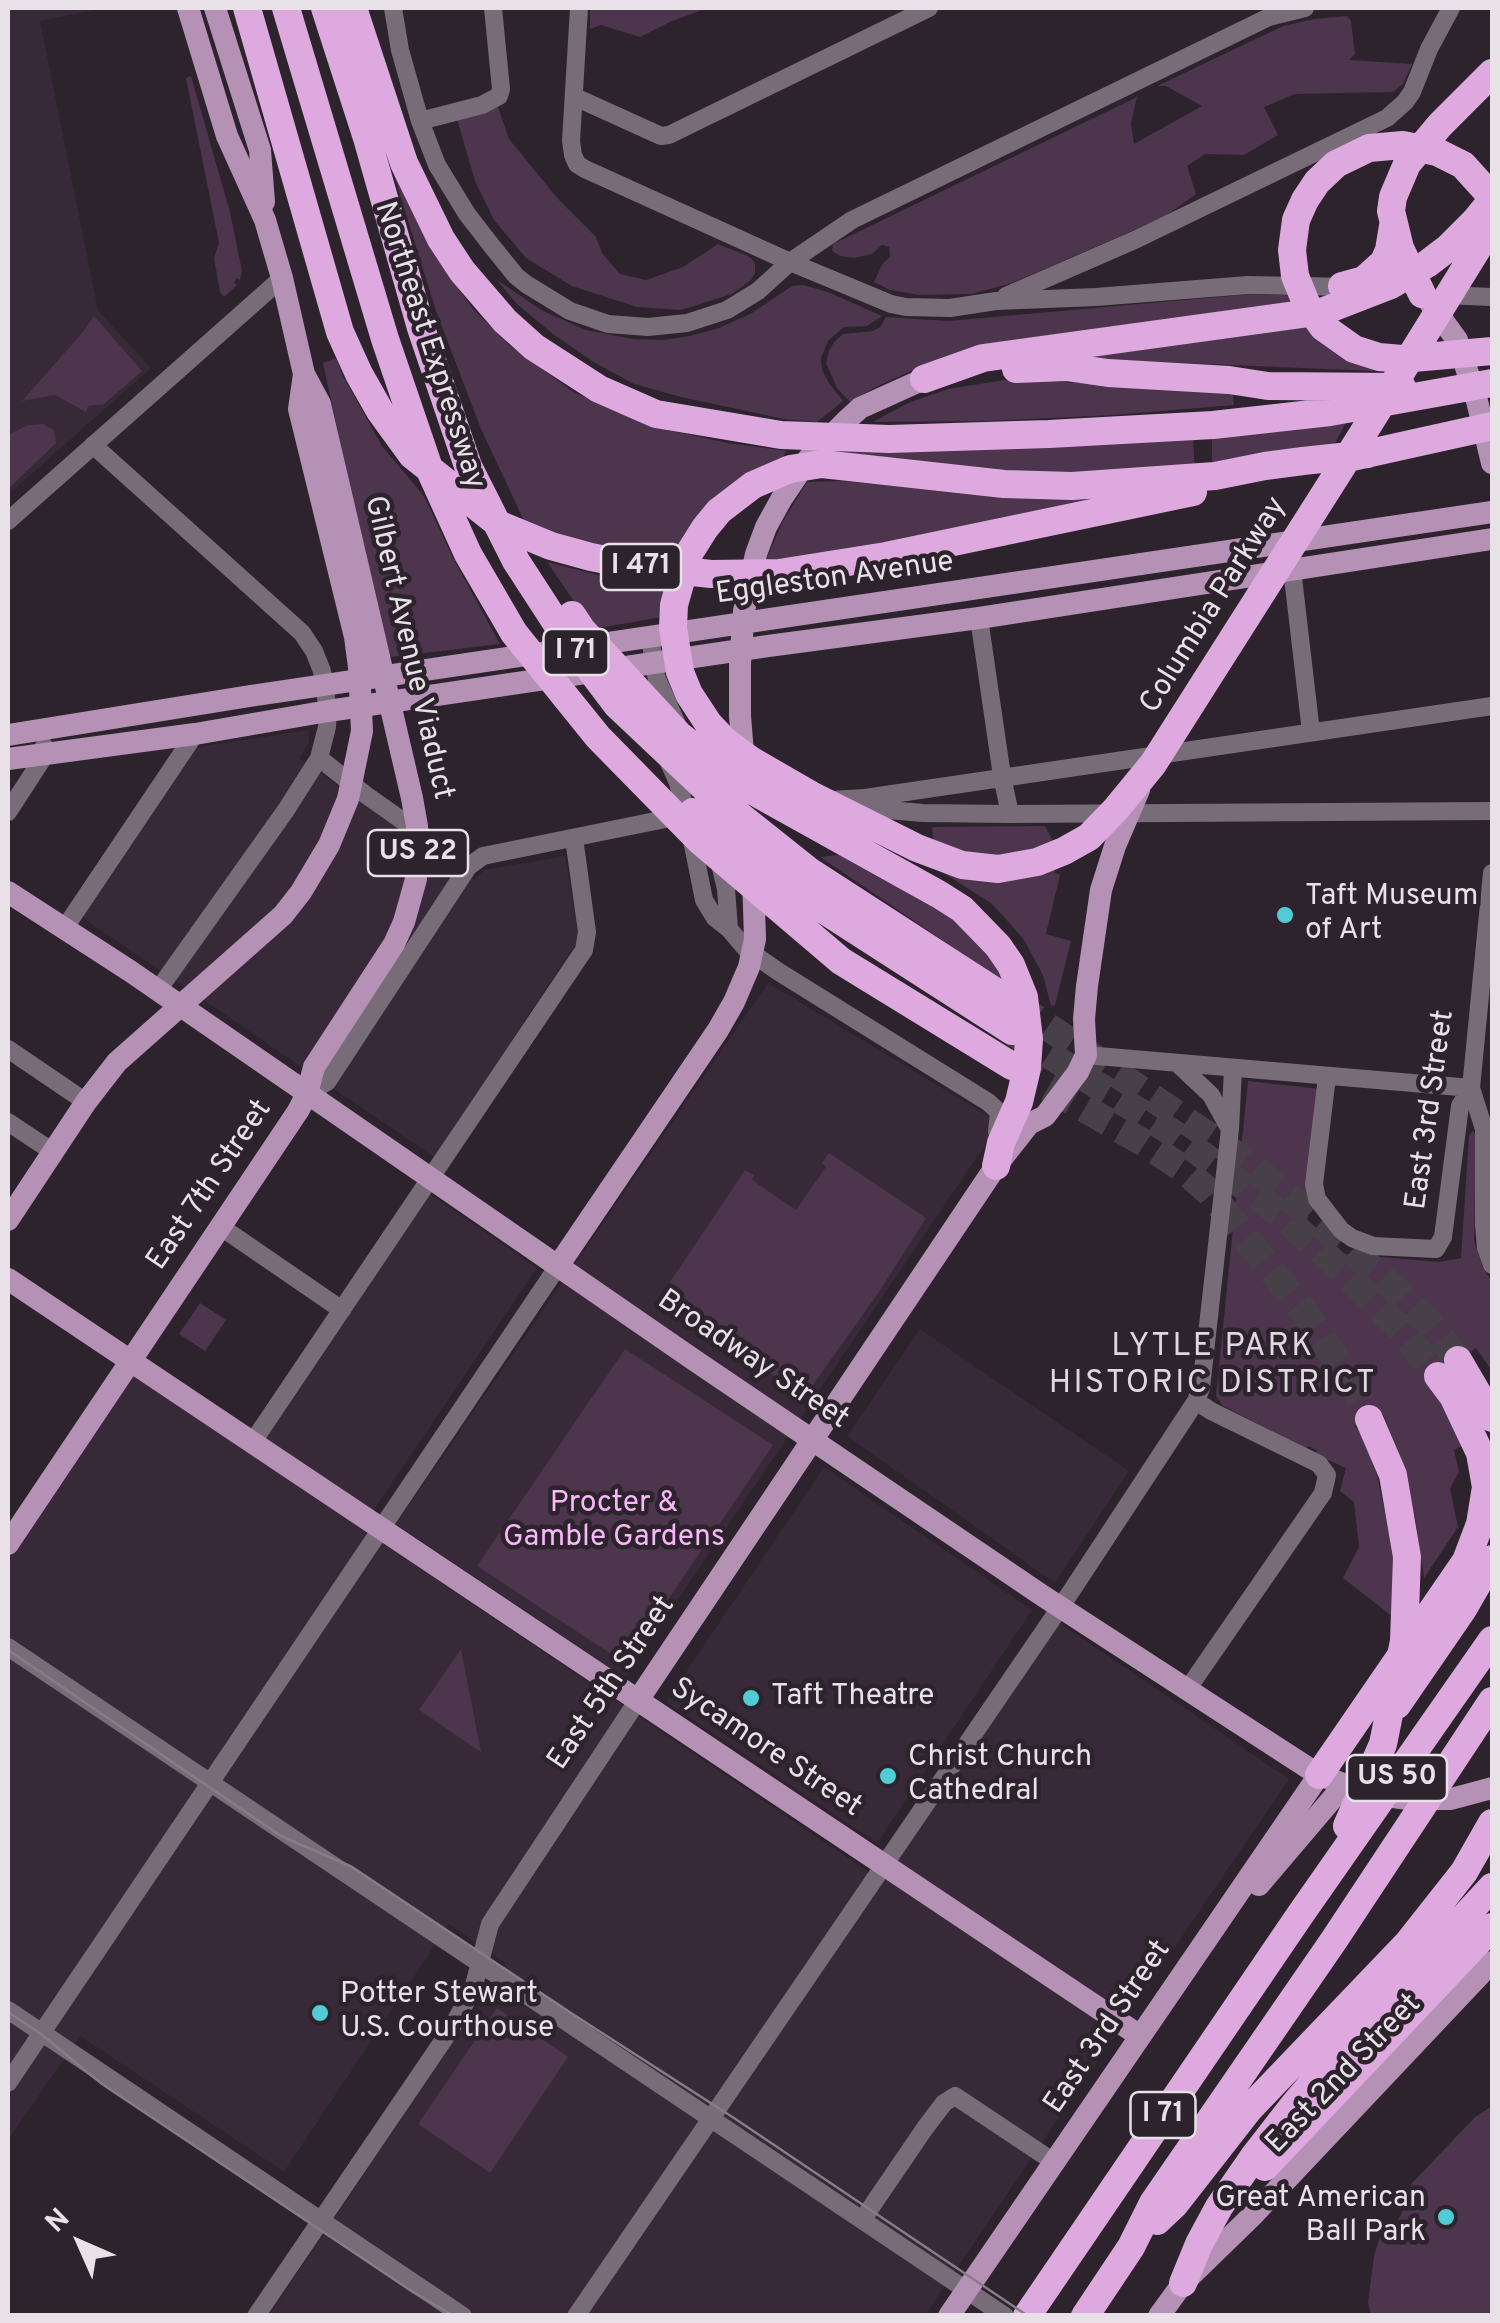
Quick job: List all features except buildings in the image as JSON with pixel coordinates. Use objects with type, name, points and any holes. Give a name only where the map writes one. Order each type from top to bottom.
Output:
[{"type":"highway","name":"I 471","points":[[247,8],[340,332],[359,374],[412,455],[500,525],[550,546],[669,571],[779,572],[916,550],[1492,426]]},
{"type":"highway","name":"Northeast Expressway","points":[[286,8],[386,339],[430,468],[468,554],[514,633],[634,775],[657,781],[793,890],[1013,1017]]},
{"type":"highway","name":"Northeast Expressway","points":[[325,8],[421,328],[468,466],[516,561],[564,636],[618,704],[706,789],[793,890],[841,962],[1012,1066]]},
{"type":"highway","points":[[357,14],[404,163],[441,239],[462,271],[505,321],[566,370],[656,414],[781,435],[889,439],[1213,425],[1330,412],[1492,382]]},
{"type":"highway","points":[[1422,294],[1404,259],[1391,211],[1393,197],[1407,164],[1440,124],[1492,73]]},
{"type":"highway","points":[[924,379],[983,358],[1244,323],[1324,311],[1391,285],[1448,248],[1492,199],[1472,173],[1457,162],[1432,150],[1403,145],[1365,150],[1320,178],[1294,230],[1294,276],[1303,298],[1320,324],[1347,345],[1370,354],[1402,360],[1492,351]]},
{"type":"highway","points":[[1342,286],[1364,280],[1384,262],[1394,224]]},
{"type":"highway","name":"Columbia Parkway","points":[[1153,764],[1492,225]]},
{"type":"highway","points":[[434,366],[454,393],[525,547],[582,630],[679,735],[753,791],[962,910],[998,946],[1018,982],[1030,1039],[1019,1102],[1000,1143],[996,1166]]},
{"type":"highway","points":[[924,379],[959,372],[1066,367],[1268,386],[1394,386],[1448,391]]},
{"type":"highway","points":[[1029,1124],[1042,1078],[1046,1039],[1040,994],[1028,960],[1006,926],[970,896],[806,798],[752,761],[725,740],[699,710],[680,672],[673,628],[679,582],[688,556],[719,511],[753,485],[790,469],[822,464],[1004,484],[1072,486],[1215,476],[1368,454]]},
{"type":"highway","points":[[806,798],[962,865],[998,869],[1037,862],[1089,837],[1153,764]]},
{"type":"highway","points":[[1454,1364],[1492,1394]]},
{"type":"highway","points":[[1454,1364],[1492,1418]]},
{"type":"highway","points":[[1332,1780],[1466,1561],[1480,1524],[1486,1487],[1480,1453],[1454,1396],[1454,1364]]},
{"type":"highway","name":"I 71","points":[[1010,2314],[1300,1915],[1384,1744],[1404,1641],[1408,1557],[1393,1475],[1368,1419]]},
{"type":"highway","points":[[1332,1780],[1463,1609],[1492,1559]]},
{"type":"highway","name":"US 50","points":[[1300,1915],[1492,1640]]},
{"type":"highway","name":"US 50","points":[[1132,2247],[1153,2203],[1492,1701]]},
{"type":"highway","name":"I 71","points":[[1085,2316],[1132,2247],[1175,2204],[1250,2108],[1408,1943],[1464,1872],[1492,1823]]},
{"type":"highway","points":[[1183,2283],[1199,2244],[1228,2194],[1293,2106],[1492,1887]]},
{"type":"highway","points":[[1199,2244],[1257,2176],[1492,1927]]},
{"type":"main road","name":"US 22","points":[[188,8],[227,136],[265,220],[282,278]]},
{"type":"main road","name":"US 22","points":[[215,8],[260,150],[265,220]]},
{"type":"main road","name":"Gilbert Avenue Viaduct","points":[[282,278],[304,374],[300,409],[412,798],[417,840],[416,879],[404,922],[394,944],[311,1072],[307,1094]]},
{"type":"main road","points":[[1422,294],[1457,340],[1492,463]]},
{"type":"main road","points":[[558,1266],[718,1030],[749,967],[756,918],[740,716],[740,664],[748,583],[756,554],[782,498],[809,458],[860,408],[924,379]]},
{"type":"main road","name":"Eggleston Avenue","points":[[8,735],[1492,512]]},
{"type":"main road","name":"Eggleston Avenue","points":[[8,759],[1492,539]]},
{"type":"main road","name":"Gilbert Avenue Viaduct","points":[[181,1006],[283,915],[302,892],[329,845],[348,800],[362,731],[364,635]]},
{"type":"main road","name":"Columbia Parkway","points":[[1086,1055],[1084,1019],[1101,890],[1130,808],[1153,764]]},
{"type":"main road","name":"Broadway Street","points":[[8,892],[158,990],[1060,1607],[1332,1780],[1372,1794],[1408,1799],[1451,1800],[1492,1788]]},
{"type":"main road","name":"US 22","points":[[8,1220],[104,1077],[124,1054],[181,1006]]},
{"type":"main road","name":"East 5th Street","points":[[638,1700],[996,1166],[1029,1124],[1045,1116],[1086,1055]]},
{"type":"main road","name":"East 7th Street","points":[[8,1544],[307,1094]]},
{"type":"main road","name":"Sycamore Street","points":[[8,1279],[1140,2036]]},
{"type":"main road","name":"East 3rd Street","points":[[948,2316],[1180,1977],[1332,1780]]},
{"type":"main road","name":"East 2nd Street","points":[[1159,2316],[1183,2283],[1254,2214],[1492,1962]]},
{"type":"street","points":[[393,8],[420,121],[444,178],[479,230],[516,276],[547,299],[583,316],[634,327],[674,325],[727,310],[852,220],[1269,17],[1305,8]]},
{"type":"street","points":[[420,121],[482,105],[500,96],[493,8]]},
{"type":"street","points":[[579,8],[571,146],[581,166],[863,294],[906,308],[1248,285],[1342,286],[1492,297]]},
{"type":"street","points":[[575,97],[661,136],[669,135],[929,8]]},
{"type":"street","points":[[996,301],[1137,239],[1391,116],[1412,92],[1451,8]]},
{"type":"street","points":[[8,521],[282,278]]},
{"type":"street","points":[[93,444],[302,633],[314,651],[328,711],[318,758],[286,810],[158,990]]},
{"type":"street","points":[[1292,569],[1311,732]]},
{"type":"street","points":[[979,618],[1010,814]]},
{"type":"street","points":[[639,639],[642,665],[634,682],[678,783],[704,900],[715,918],[746,949],[778,972],[988,1102],[999,1112],[992,1142],[996,1166]]},
{"type":"street","points":[[642,665],[657,679],[700,778],[726,889],[729,929]]},
{"type":"street","points":[[318,758],[468,867],[483,856],[687,815],[806,798],[865,798],[1492,706]]},
{"type":"street","points":[[8,812],[45,755],[42,730]]},
{"type":"street","points":[[64,929],[195,734]]},
{"type":"street","points":[[806,798],[923,813],[1492,811]]},
{"type":"street","points":[[252,1443],[584,950],[587,932],[574,838]]},
{"type":"street","name":"East 7th Street","points":[[307,1094],[326,1082],[468,867]]},
{"type":"street","name":"East 3rd Street","points":[[1327,1077],[1314,1184],[1317,1200],[1352,1238],[1374,1246],[1436,1249],[1444,1237],[1460,1106],[1471,1088],[1492,872]]},
{"type":"street","points":[[8,1049],[86,1102]]},
{"type":"street","points":[[1086,1055],[1471,1088],[1484,1129],[1484,1226],[1492,1265]]},
{"type":"street","points":[[1179,1064],[1211,1095],[1230,1130]]},
{"type":"street","points":[[576,2316],[1196,1401],[1230,1130],[1233,1069]]},
{"type":"street","points":[[8,1122],[52,1152]]},
{"type":"street","points":[[221,1227],[342,1310]]},
{"type":"street","points":[[8,2084],[558,1266]]},
{"type":"street","points":[[1187,1690],[1322,1493],[1326,1475],[1319,1464],[1196,1401]]},
{"type":"street","points":[[8,1646],[966,2290],[1010,2314]]},
{"type":"street","name":"East 5th Street","points":[[256,2316],[458,2017],[473,1989],[484,1939],[498,1908],[638,1700]]},
{"type":"street","points":[[8,2010],[462,2316]]},
{"type":"street","points":[[862,2219],[925,2128],[944,2104],[956,2096],[1054,2162]]},
{"type":"shaded area","points":[[8,8],[105,8],[40,21],[98,310],[151,368],[8,495]]},
{"type":"shaded area","points":[[309,730],[309,743],[299,758],[474,880],[484,870],[565,856],[579,939],[434,1157],[77,914],[191,748]]},
{"type":"shaded area","points":[[768,983],[1000,1123],[625,1678],[396,1524]]},
{"type":"shaded area","points":[[420,1187],[537,1268],[373,1511],[253,1431]]},
{"type":"shaded area","points":[[920,1329],[1129,1471],[1055,1583],[847,1436]]},
{"type":"shaded area","points":[[133,1374],[882,1881],[1055,1620],[1289,1779],[925,2315],[269,2315],[506,1964],[449,1924],[284,2172],[80,2036],[8,2140],[8,1559]]},
{"type":"shaded area","points":[[824,1467],[1032,1610],[877,1843],[666,1702]]},
{"type":"green space","points":[[590,8],[707,8],[640,37],[601,25],[590,29]]},
{"type":"green space","points":[[1347,16],[1355,54],[1349,60],[1412,64],[1403,84],[1393,92],[1295,94],[1264,107],[1278,135],[1244,155],[1205,154],[1187,166],[1196,194],[1164,217],[1012,283],[971,294],[919,295],[890,290],[874,282],[890,257],[889,247],[882,245],[872,254],[854,258],[832,251],[833,244],[1137,97],[1131,123],[1134,144],[1202,106],[1166,86],[1157,86],[1283,26]]},
{"type":"green space","points":[[191,76],[230,212],[242,271],[240,280],[237,278],[234,283],[237,285],[224,297],[214,258],[219,243],[186,78]]},
{"type":"green space","points":[[498,107],[509,139],[559,200],[596,237],[602,253],[620,274],[646,280],[683,267],[718,244],[752,259],[752,279],[732,294],[681,310],[637,307],[572,286],[526,258],[494,220],[475,181],[457,119]]},
{"type":"green space","points":[[392,169],[433,253],[473,309],[509,345],[572,391],[603,406],[658,428],[787,451],[777,465],[675,558],[590,545],[526,525],[481,429],[436,311]]},
{"type":"green space","points":[[496,279],[541,310],[586,330],[633,339],[663,340],[719,328],[752,313],[792,286],[828,292],[882,316],[867,326],[844,327],[828,341],[821,358],[822,370],[843,401],[817,422],[784,419],[634,384],[553,334],[517,304]]},
{"type":"green space","points":[[1241,295],[1292,295],[1299,305],[926,364],[850,402],[837,388],[826,363],[834,342],[843,334],[873,331],[886,317],[948,321]]},
{"type":"green space","points":[[94,316],[142,371],[104,404],[88,406],[86,412],[55,395],[22,401],[83,332]]},
{"type":"green space","points":[[1310,325],[1375,366],[1373,371],[1040,357]]},
{"type":"green space","points":[[336,358],[382,446],[424,496],[500,644],[391,657],[386,650],[323,363]]},
{"type":"green space","points":[[1011,379],[1233,392],[1234,405],[987,421],[873,422],[908,403],[948,389]]},
{"type":"green space","points":[[1347,421],[1334,445],[1212,468],[1212,434]]},
{"type":"green space","points":[[43,424],[54,430],[56,443],[8,489],[8,435],[28,425]]},
{"type":"green space","points":[[1193,437],[1195,471],[1058,479],[829,456],[836,449]]},
{"type":"green space","points":[[807,482],[945,490],[1145,489],[829,555],[766,560],[783,521]]},
{"type":"green space","points":[[547,562],[668,587],[662,617],[593,629]]},
{"type":"green space","points":[[1045,826],[1056,847],[990,859],[934,848],[932,827]]},
{"type":"green space","points":[[845,854],[963,921],[1013,988],[820,857]]},
{"type":"green space","points":[[933,866],[1056,866],[1054,873],[1060,875],[1046,934],[1071,941],[1055,1005],[1051,1006],[1043,975],[1024,940],[1006,919],[992,904]]},
{"type":"green space","points":[[1248,1081],[1320,1089],[1307,1226],[1328,1246],[1345,1254],[1440,1262],[1461,1258],[1469,1136],[1473,1130],[1476,1136],[1474,1241],[1492,1281],[1492,1371],[1476,1348],[1431,1381],[1464,1445],[1454,1450],[1459,1472],[1450,1488],[1458,1527],[1424,1578],[1415,1517],[1400,1457],[1383,1414],[1355,1426],[1377,1475],[1391,1540],[1395,1577],[1393,1617],[1343,1578],[1359,1547],[1354,1502],[1340,1491],[1346,1468],[1223,1406],[1216,1396]]},
{"type":"green space","points":[[829,1153],[926,1218],[805,1396],[658,1300],[745,1170],[754,1175],[752,1180],[796,1210],[826,1167],[822,1163]]},
{"type":"green space","points":[[200,1303],[226,1320],[205,1351],[179,1334]]},
{"type":"green space","name":"Procter & Gamble Gardens","points":[[625,1349],[773,1445],[625,1663],[477,1566]]},
{"type":"green space","points":[[461,1649],[481,1752],[419,1710]]},
{"type":"green space","points":[[497,2008],[568,2057],[490,2173],[418,2124]]},
{"type":"green space","name":"Great American Ball Park","points":[[1492,2106],[1492,2315],[1371,2315],[1368,2302],[1374,2256],[1383,2227],[1393,2230],[1404,2208],[1397,2199],[1475,2117]]},
{"type":"tunnel","points":[[1013,1003],[1244,1160],[1398,1292],[1458,1360]]},
{"type":"tunnel","points":[[1013,1032],[1176,1135],[1279,1213],[1401,1330],[1438,1376]]},
{"type":"tunnel","points":[[1012,1066],[1144,1143],[1182,1168],[1210,1193],[1307,1315],[1361,1398],[1369,1419]]},
{"type":"tram line","points":[[8,1650],[281,1836],[352,1867],[1028,2316]]},
{"type":"tram line","points":[[8,2012],[102,2084],[454,2316]]},
{"type":"place","name":"Taft Museum of Art","points":[[1285,915]]},
{"type":"place","name":"Taft Theatre","points":[[751,1698]]},
{"type":"place","name":"Christ Church Cathedral","points":[[888,1776]]},
{"type":"place","name":"Potter Stewart U.S. Courthouse","points":[[320,2013]]},
{"type":"place","name":"Great American Ball Park","points":[[1446,2217]]},
{"type":"district","name":"LYTLE PARK HISTORIC DISTRICT","points":[[1213,1368]]}]
